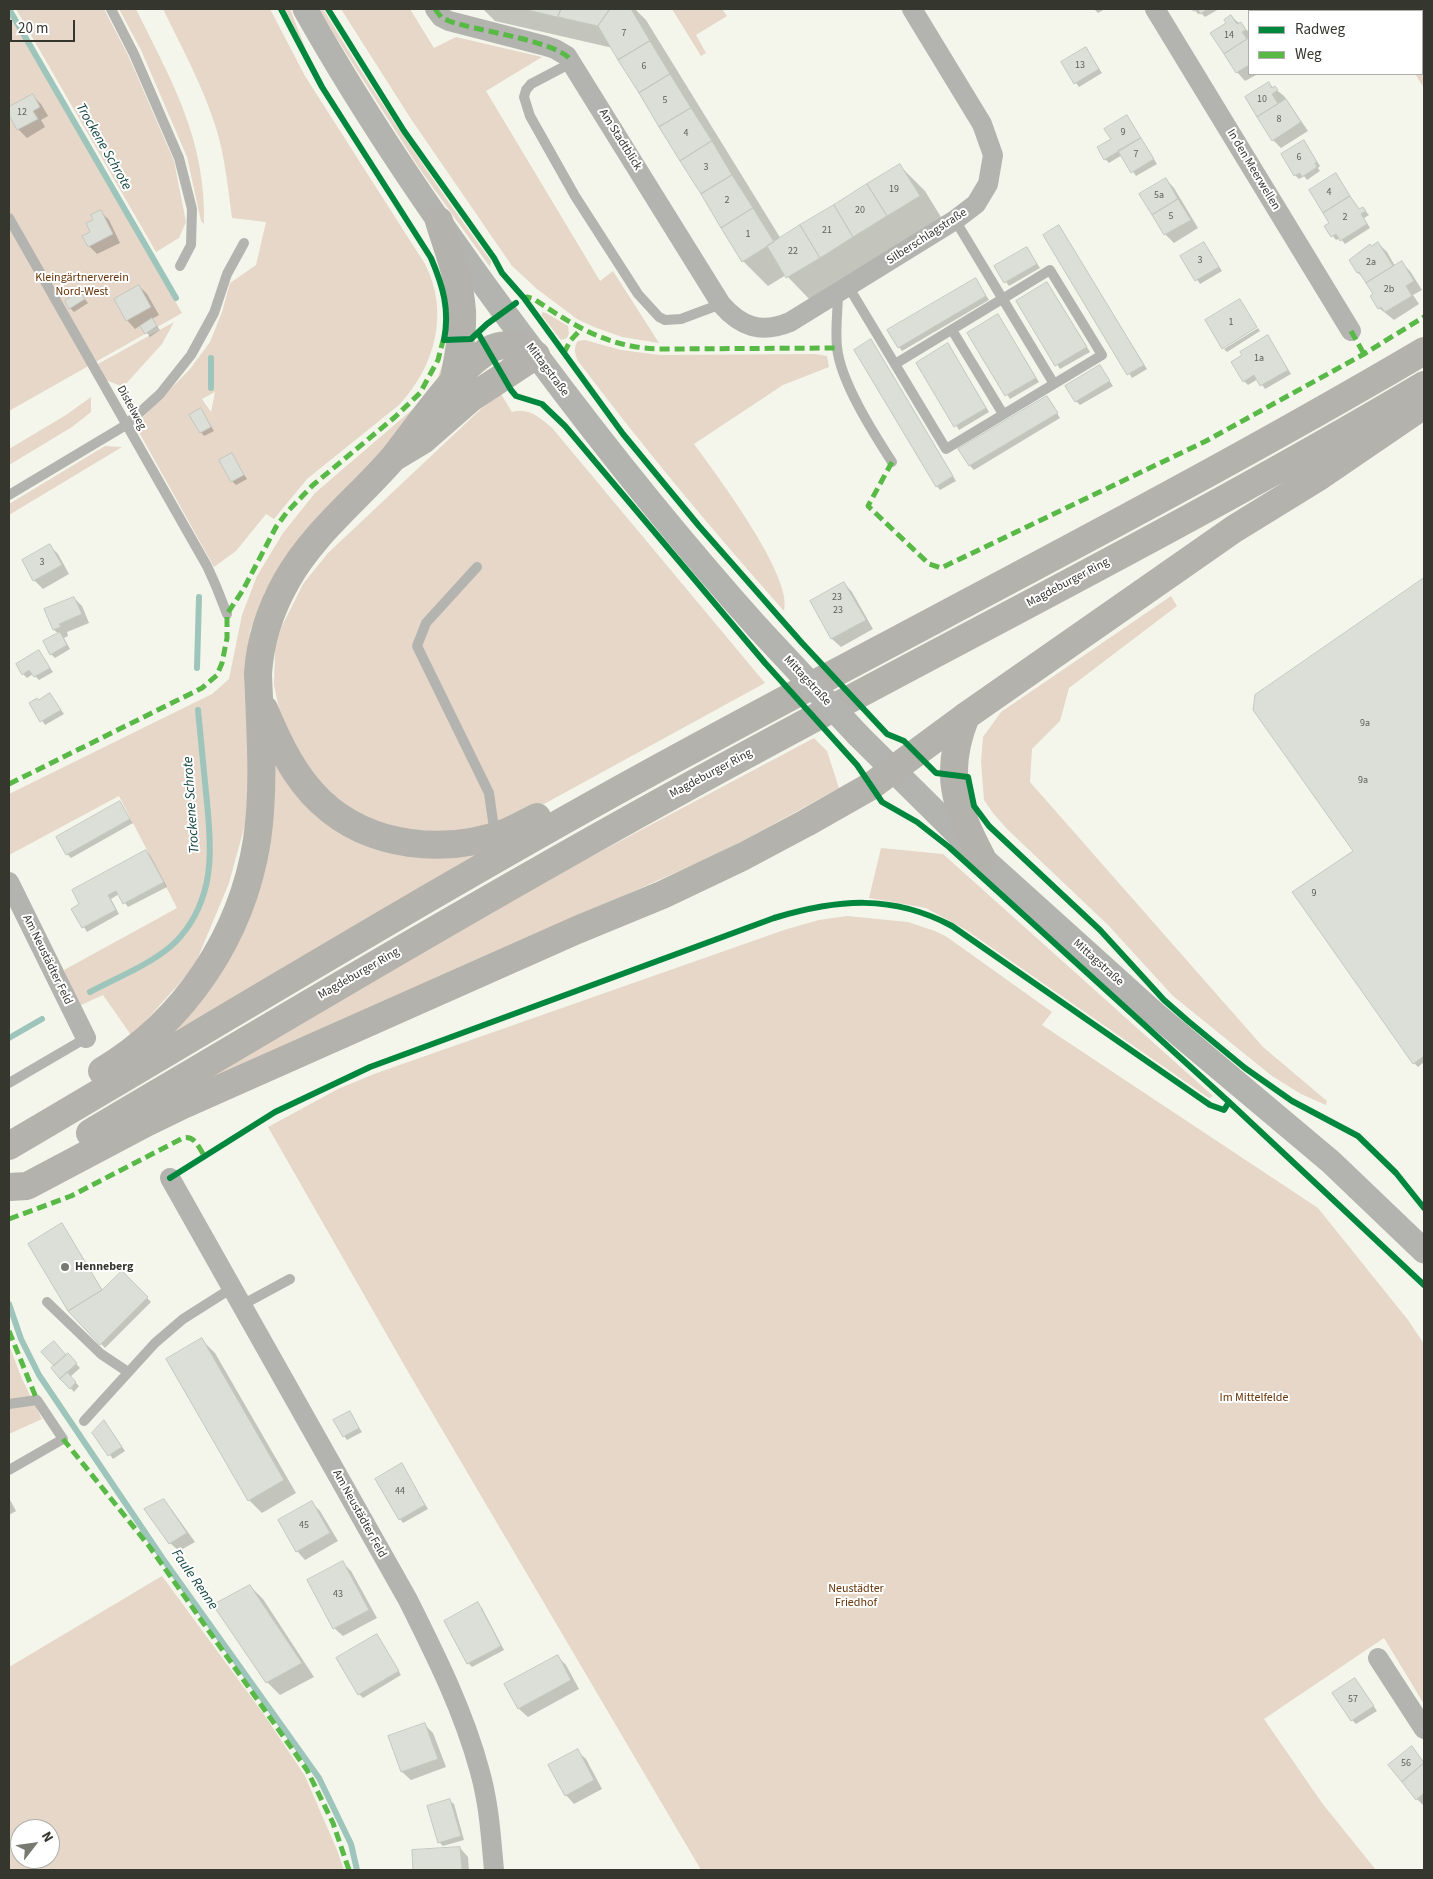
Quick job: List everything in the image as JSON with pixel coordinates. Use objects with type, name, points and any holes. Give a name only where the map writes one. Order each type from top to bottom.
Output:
[{"type":"highway","points":[[439,221],[458,286],[462,310],[460,351],[453,384]]},
{"type":"highway","points":[[9,1127],[138,1047],[179,1007],[200,981],[217,955],[236,917],[246,889],[257,839],[261,782],[259,656],[272,610],[287,579],[303,554],[327,526],[393,458],[471,363],[495,347],[520,346],[536,355],[472,398],[423,440],[393,458]]},
{"type":"highway","points":[[9,1146],[510,851],[685,754],[1057,555],[1298,423],[1424,351]]},
{"type":"highway","name":"Magdeburger Ring","points":[[9,1181],[393,954],[674,794],[1160,534],[1424,385]]},
{"type":"highway","points":[[9,1188],[28,1186],[183,1105],[577,930],[704,876],[798,827],[871,786],[966,716],[1234,529],[1320,476],[1424,405]]},
{"type":"highway","points":[[259,691],[274,731],[294,769],[321,802],[339,817],[373,834],[416,845],[452,844],[495,836],[519,826],[648,757],[685,754]]},
{"type":"highway","points":[[966,716],[958,737],[953,774],[958,805],[982,858]]},
{"type":"street","name":"Mittagstraße","points":[[305,9],[355,92],[439,221],[503,312],[619,463],[691,551],[759,629],[858,735],[982,858],[1142,1002],[1331,1162],[1424,1251]]},
{"type":"street","name":"Am Stadtblick","points":[[434,9],[441,17],[449,21],[550,47],[562,52],[572,62],[721,304],[740,322],[753,327],[763,328]]},
{"type":"street","name":"Silberschlagstraße","points":[[763,328],[790,322],[955,220],[976,204],[988,184],[993,155],[982,124],[912,9]]},
{"type":"street","name":"In den Meerwellen","points":[[1155,9],[1351,331]]},
{"type":"street","name":"Am Neustädter Feld","points":[[9,882],[86,1038]]},
{"type":"street","name":"Am Neustädter Feld","points":[[170,1178],[408,1600],[442,1670],[463,1720],[480,1773],[491,1827],[494,1870]]},
{"type":"street","points":[[1378,1658],[1424,1729]]},
{"type":"lane","points":[[111,9],[134,54],[179,158],[192,209],[190,245],[180,266]]},
{"type":"lane","points":[[572,62],[532,84],[526,90],[524,97],[530,116],[575,196],[638,294],[659,317],[665,320],[681,319],[721,304]]},
{"type":"lane","name":"Distelweg","points":[[9,218],[206,566],[227,614]]},
{"type":"lane","points":[[955,220],[1054,384]]},
{"type":"lane","points":[[9,495],[126,425],[160,394],[191,355],[214,313],[227,274],[244,243]]},
{"type":"lane","points":[[843,290],[895,364],[946,449],[1102,355],[1050,270],[895,364]]},
{"type":"lane","points":[[843,290],[837,348],[843,373],[871,430],[892,462]]},
{"type":"lane","points":[[952,330],[1003,414]]},
{"type":"lane","points":[[477,567],[426,623],[417,646],[490,793],[495,836]]},
{"type":"lane","points":[[9,1083],[86,1038]]},
{"type":"lane","points":[[84,1422],[128,1372],[167,1332],[183,1319],[237,1297],[290,1279]]},
{"type":"lane","points":[[48,1302],[101,1354],[128,1372]]},
{"type":"lane","points":[[9,1404],[37,1400],[63,1439],[9,1470]]},
{"type":"green space","name":"Kleingärtnerverein Nord-West","points":[[9,9],[182,313],[9,411]]},
{"type":"green space","points":[[16,9],[104,9],[128,55],[174,161],[186,222],[179,238],[156,252]]},
{"type":"green space","points":[[119,9],[136,9],[162,61],[184,112],[193,138],[199,165],[203,193],[204,224],[201,221],[187,157],[141,50]]},
{"type":"green space","points":[[163,9],[270,9],[305,76],[425,264],[433,283],[437,301],[435,338],[430,356],[422,373],[399,405],[307,479],[274,519],[266,514],[236,551],[214,567],[140,434],[143,417],[190,369],[210,342],[222,312],[230,283],[256,265],[266,222],[232,218],[224,161],[211,112],[199,82]],"holes":[[[215,392],[211,412],[202,399]]]},
{"type":"green space","points":[[285,9],[290,9],[307,52]]},
{"type":"green space","points":[[318,9],[323,9],[404,136],[491,261],[490,267],[419,168]]},
{"type":"green space","points":[[341,9],[410,9],[434,48],[456,37],[542,57],[486,91],[600,281],[613,271],[659,343],[622,337],[577,319],[537,289],[512,266],[411,119]]},
{"type":"green space","points":[[672,9],[722,9],[727,16],[696,35],[706,53],[701,56]]},
{"type":"green space","points":[[1424,9],[1424,88],[1416,75],[1423,75],[1423,10],[1378,10]]},
{"type":"green space","points":[[542,312],[568,326],[569,333],[567,338],[561,340],[542,316]]},
{"type":"green space","points":[[174,322],[162,344],[123,387],[106,380],[98,364]]},
{"type":"green space","points":[[585,340],[621,350],[660,355],[815,354],[827,356],[829,367],[783,385],[694,444],[751,526],[765,551],[777,575],[784,595],[784,611],[678,488],[578,361],[575,354],[575,346],[578,341]]},
{"type":"green space","points":[[451,350],[438,387],[409,425],[290,553],[265,592],[250,631],[244,682],[249,763],[246,821],[229,883],[194,967],[131,1035],[103,995],[79,1006],[64,970],[177,908],[119,796],[9,855],[9,794],[212,694],[229,679],[242,615],[257,576],[283,533],[315,493],[421,402],[436,383],[447,351]]},
{"type":"green space","points":[[501,394],[512,412],[523,411],[534,414],[553,429],[765,683],[528,812],[476,830],[420,833],[362,817],[313,779],[281,719],[274,685],[275,649],[281,628],[303,584],[328,553],[481,409]]},
{"type":"green space","points":[[91,397],[91,412],[72,427],[9,465],[9,449],[66,415]]},
{"type":"green space","points":[[105,446],[122,447],[9,515],[9,504]]},
{"type":"green space","points":[[1171,596],[1177,606],[1069,688],[1060,721],[1032,749],[1030,782],[1263,1047],[1327,1101],[1326,1105],[1301,1094],[1272,1076],[1173,996],[1108,925],[1007,829],[984,800],[981,762],[983,737],[1001,712]]},
{"type":"green space","points":[[814,738],[827,751],[839,788],[743,841],[708,858],[182,1094],[562,872]]},
{"type":"green space","points":[[269,755],[322,816],[495,846],[157,1043],[212,978]]},
{"type":"green space","points":[[881,848],[943,854],[1213,1096],[1209,1098],[966,930],[926,908],[869,898]]},
{"type":"green space","name":"Neustädter Friedhof","points":[[847,916],[908,922],[947,937],[1052,1012],[1042,1025],[1318,1208],[1408,1320],[1424,1344],[1424,1704],[1384,1638],[1264,1719],[1322,1803],[1376,1870],[701,1870],[407,1370],[268,1127],[338,1089],[374,1074],[787,929],[819,920]]},
{"type":"green space","points":[[9,1345],[22,1379],[42,1419],[9,1434]]},
{"type":"green space","points":[[162,1576],[265,1716],[305,1776],[344,1870],[9,1870],[9,1667]]},
{"type":"building","points":[[524,9],[561,9],[558,17]]},
{"type":"building","points":[[561,9],[610,9],[598,26],[558,17]]},
{"type":"building","points":[[610,9],[631,9],[650,41],[618,60],[598,26]]},
{"type":"building","points":[[1198,9],[1208,9],[1200,14]]},
{"type":"building","points":[[1231,15],[1237,24],[1241,22],[1246,30],[1242,32],[1247,39],[1224,54],[1210,33],[1226,23],[1224,20]]},
{"type":"building","points":[[1248,39],[1248,66],[1236,73],[1224,54]]},
{"type":"building","points":[[650,41],[670,74],[639,93],[618,60]]},
{"type":"building","points":[[1086,47],[1099,69],[1074,84],[1061,62]]},
{"type":"building","points":[[670,74],[691,108],[659,127],[639,93]]},
{"type":"building","points":[[1269,82],[1272,88],[1275,86],[1278,90],[1272,94],[1278,104],[1257,117],[1245,97]]},
{"type":"building","points":[[33,94],[40,107],[33,111],[38,119],[17,130],[9,115],[9,107]]},
{"type":"building","points":[[1286,99],[1301,122],[1272,141],[1257,117]]},
{"type":"building","points":[[691,108],[712,141],[680,161],[659,127]]},
{"type":"building","points":[[1127,115],[1141,138],[1104,160],[1097,147],[1111,139],[1104,129]]},
{"type":"building","points":[[1141,138],[1154,159],[1131,173],[1118,151]]},
{"type":"building","points":[[1304,140],[1317,162],[1315,163],[1317,167],[1302,177],[1300,173],[1294,176],[1281,154]]},
{"type":"building","points":[[712,141],[732,175],[701,194],[680,161]]},
{"type":"building","points":[[900,164],[920,196],[887,216],[867,184]]},
{"type":"building","points":[[1336,173],[1350,196],[1323,213],[1309,190]]},
{"type":"building","points":[[732,175],[753,208],[721,228],[701,194]]},
{"type":"building","points":[[1166,178],[1178,199],[1152,215],[1139,194]]},
{"type":"building","points":[[867,184],[887,216],[853,237],[834,205]]},
{"type":"building","points":[[1350,196],[1359,209],[1363,207],[1366,211],[1361,214],[1367,224],[1340,241],[1336,234],[1331,237],[1324,226],[1329,223],[1323,213]]},
{"type":"building","points":[[1178,199],[1191,220],[1164,235],[1152,215]]},
{"type":"building","points":[[834,205],[853,237],[820,258],[800,225]]},
{"type":"building","points":[[753,208],[774,242],[742,262],[721,228]]},
{"type":"building","points":[[101,210],[113,234],[88,247],[82,236],[90,232],[86,223],[93,220],[91,215]]},
{"type":"building","points":[[800,225],[820,258],[786,278],[767,246]]},
{"type":"building","points":[[1059,225],[1144,365],[1127,375],[1043,235]]},
{"type":"building","points":[[1204,242],[1219,267],[1195,281],[1180,256]]},
{"type":"building","points":[[1378,242],[1393,266],[1366,283],[1349,260],[1370,244],[1371,246]]},
{"type":"building","points":[[1027,247],[1037,264],[1004,283],[994,266]]},
{"type":"building","points":[[1402,261],[1414,281],[1406,286],[1412,296],[1385,312],[1381,307],[1378,309],[1370,296],[1373,294],[1366,283]]},
{"type":"building","points":[[976,278],[986,296],[898,348],[887,330]]},
{"type":"building","points":[[1047,282],[1087,347],[1055,366],[1016,301]]},
{"type":"building","points":[[139,285],[151,307],[126,321],[114,299]]},
{"type":"building","points":[[80,291],[85,299],[69,309],[65,301]]},
{"type":"building","points":[[1240,299],[1257,327],[1222,349],[1205,320]]},
{"type":"building","points":[[998,314],[1036,378],[1005,396],[967,333]]},
{"type":"building","points":[[152,318],[157,326],[145,334],[140,326]]},
{"type":"building","points":[[1268,335],[1288,370],[1260,386],[1254,375],[1243,382],[1231,362],[1242,355],[1240,352]]},
{"type":"building","points":[[871,339],[953,476],[936,487],[854,350]]},
{"type":"building","points":[[948,343],[986,408],[954,427],[916,363]]},
{"type":"building","points":[[1100,365],[1110,381],[1075,402],[1065,386]]},
{"type":"building","points":[[1047,396],[1058,413],[969,466],[958,449]]},
{"type":"building","points":[[201,408],[211,427],[200,433],[189,415]]},
{"type":"building","points":[[232,453],[244,475],[231,482],[219,460]]},
{"type":"building","points":[[50,544],[62,565],[33,581],[22,560]]},
{"type":"building","points":[[1424,578],[1424,1056],[1413,1064],[1292,892],[1353,851],[1253,710],[1255,695]]},
{"type":"building","points":[[844,582],[866,620],[831,639],[810,601]]},
{"type":"building","points":[[74,597],[82,614],[59,624],[61,627],[53,630],[44,609]]},
{"type":"building","points":[[60,632],[67,645],[50,655],[43,641]]},
{"type":"building","points":[[39,650],[50,668],[34,677],[29,670],[22,675],[16,664]]},
{"type":"building","points":[[50,693],[61,710],[40,722],[29,703]]},
{"type":"building","points":[[120,801],[130,819],[66,855],[56,837]]},
{"type":"building","points":[[146,850],[164,882],[123,904],[116,891],[108,895],[116,910],[82,928],[71,909],[79,904],[72,890]]},
{"type":"building","name":"Henneberg","points":[[62,1223],[102,1290],[68,1311],[28,1244]]},
{"type":"building","points":[[122,1271],[148,1297],[100,1345],[68,1311],[102,1290]]},
{"type":"building","points":[[202,1338],[284,1480],[248,1501],[166,1359]]},
{"type":"building","points":[[54,1341],[66,1355],[54,1366],[41,1352]]},
{"type":"building","points":[[68,1353],[77,1363],[60,1379],[51,1368]]},
{"type":"building","points":[[67,1372],[76,1382],[70,1389],[60,1379]]},
{"type":"building","points":[[350,1411],[359,1428],[343,1437],[333,1420]]},
{"type":"building","points":[[104,1420],[122,1447],[108,1456],[92,1433]]},
{"type":"building","points":[[402,1463],[425,1505],[399,1520],[375,1479]]},
{"type":"building","points":[[164,1499],[187,1533],[169,1544],[144,1509]]},
{"type":"building","points":[[312,1501],[330,1533],[296,1552],[278,1520]]},
{"type":"building","points":[[343,1561],[369,1610],[333,1629],[307,1580]]},
{"type":"building","points":[[250,1585],[302,1663],[266,1683],[213,1605]]},
{"type":"building","points":[[478,1602],[501,1646],[467,1664],[444,1621]]},
{"type":"building","points":[[377,1634],[399,1671],[358,1695],[336,1658]]},
{"type":"building","points":[[558,1655],[571,1680],[518,1709],[504,1684]]},
{"type":"building","points":[[1355,1678],[1374,1706],[1351,1721],[1332,1693]]},
{"type":"building","points":[[425,1723],[438,1759],[401,1772],[388,1736]]},
{"type":"building","points":[[1412,1746],[1424,1763],[1402,1782],[1388,1765]]},
{"type":"building","points":[[578,1749],[594,1780],[565,1796],[548,1765]]},
{"type":"building","points":[[1424,1763],[1424,1793],[1416,1800],[1402,1782]]},
{"type":"building","points":[[450,1799],[461,1836],[438,1843],[427,1806]]},
{"type":"building","points":[[460,1847],[462,1870],[413,1870],[412,1850]]},
{"type":"waterway","name":"Trockene Schrote","points":[[9,9],[176,298]]},
{"type":"waterway","name":"Trockene Schrote","points":[[211,358],[211,388]]},
{"type":"waterway","name":"Trockene Schrote","points":[[197,668],[199,597]]},
{"type":"waterway","name":"Trockene Schrote","points":[[90,992],[141,966],[170,947],[186,929],[195,915],[201,900],[207,883],[210,843],[198,710]]},
{"type":"waterway","name":"Trockene Schrote","points":[[9,1038],[42,1019]]},
{"type":"waterway","name":"Faule Renne","points":[[9,1304],[21,1339],[39,1375],[163,1559],[319,1778],[351,1844],[357,1870]]},
{"type":"marked path","points":[[435,9],[441,17],[449,21],[531,41],[547,46],[569,58]]},
{"type":"marked path","points":[[522,299],[527,297],[534,299],[564,319],[611,341],[644,348],[837,348]]},
{"type":"marked path","points":[[892,462],[868,506],[929,564],[941,568],[1206,441],[1364,354],[1424,317]]},
{"type":"marked path","points":[[564,353],[570,341],[581,329]]},
{"type":"marked path","points":[[1351,331],[1364,354]]},
{"type":"marked path","points":[[9,784],[202,688],[217,675],[222,663],[227,638],[227,614],[243,590],[276,527],[287,512],[313,485],[395,417],[420,393],[438,360],[444,337]]},
{"type":"marked path","points":[[9,1219],[71,1196],[183,1138],[194,1140],[205,1157]]},
{"type":"marked path","points":[[9,1331],[37,1400]]},
{"type":"marked path","points":[[63,1439],[149,1546],[307,1770],[333,1823],[349,1870]]},
{"type":"cycle path","points":[[281,9],[322,87],[431,258],[439,278],[446,308],[444,340],[471,339],[487,324],[516,303]]},
{"type":"cycle path","points":[[328,9],[404,131],[494,258],[502,273],[524,298],[623,434],[699,526],[802,643],[887,734],[904,741],[936,773],[968,777],[974,806],[989,826],[1100,930],[1164,1000],[1245,1068],[1292,1101],[1358,1136],[1396,1173],[1424,1208]]},
{"type":"cycle path","points":[[478,333],[516,396],[542,404],[565,426],[765,663],[857,765],[882,802],[917,822],[949,847],[1229,1102],[1424,1285]]},
{"type":"cycle path","points":[[170,1178],[275,1112],[370,1067],[774,918],[820,907],[843,904],[886,904],[930,916],[952,926],[1210,1105],[1224,1110],[1229,1102]]},
{"type":"place","name":"Henneberg","points":[[65,1267]]},
{"type":"park label","name":"Im Mittelfelde","points":[[1254,1398]]}]
